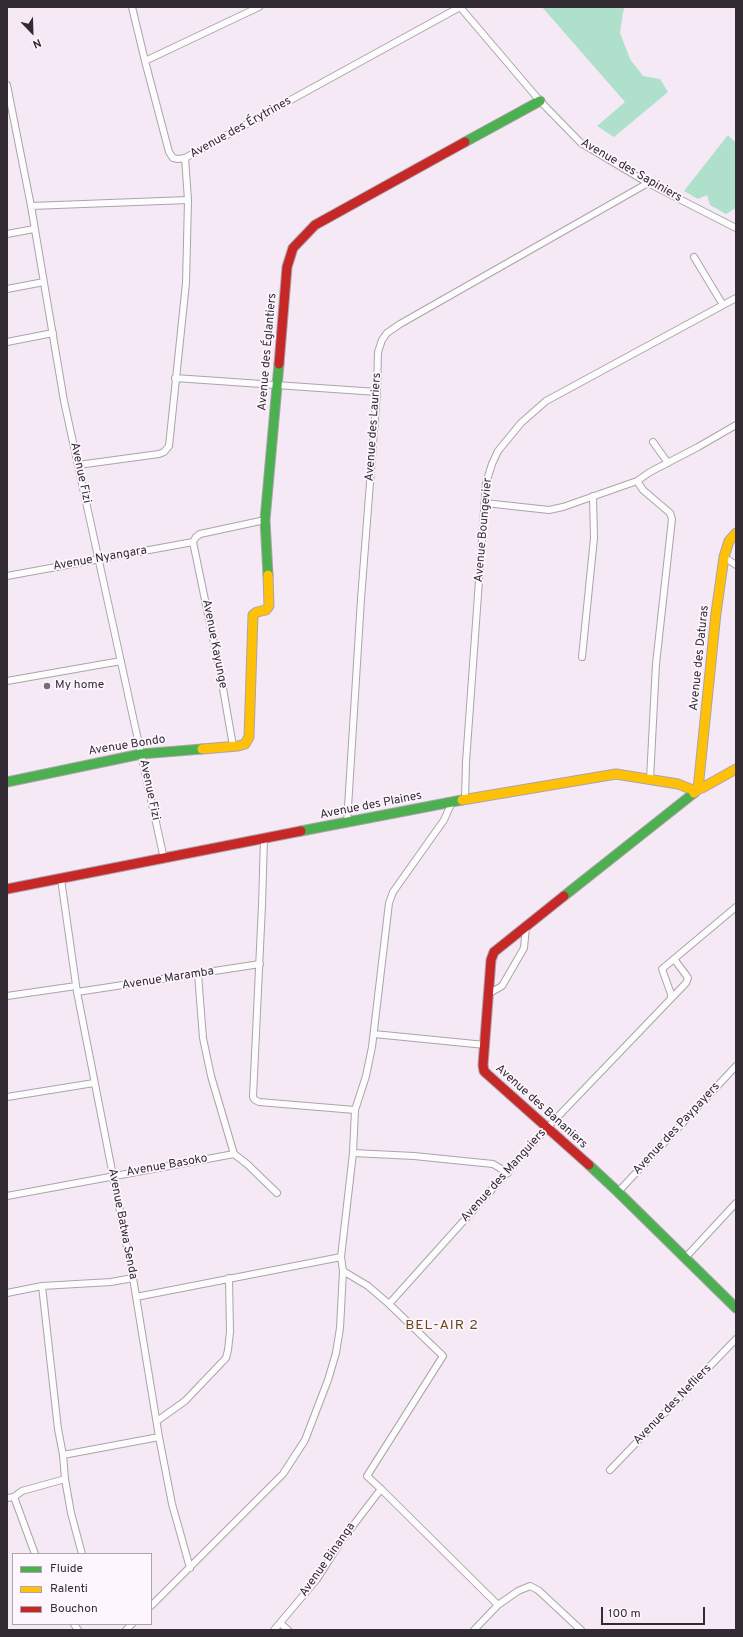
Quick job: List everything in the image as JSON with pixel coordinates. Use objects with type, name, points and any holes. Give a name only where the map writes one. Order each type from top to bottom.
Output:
[{"type":"street","points":[[132,7],[169,152],[173,158],[185,158]]},
{"type":"street","points":[[145,61],[259,7]]},
{"type":"street","name":"Avenue des Sapiniers","points":[[460,7],[540,101],[580,143],[648,183],[736,228]]},
{"type":"street","name":"Avenue des Érytrines","points":[[78,465],[164,452],[168,450],[171,440],[175,378],[186,283],[188,200],[185,158],[460,7]]},
{"type":"street","name":"Avenue Fizi","points":[[7,85],[31,206],[64,401],[164,859]]},
{"type":"street","name":"Avenue des Églantiers","points":[[248,737],[253,681],[253,615],[257,612],[266,610],[269,606],[265,520],[286,267],[289,257],[298,242],[315,225],[354,202],[540,101]]},
{"type":"street","name":"Avenue des Lauriers","points":[[347,823],[379,346],[387,333],[400,324],[648,183]]},
{"type":"street","points":[[31,206],[188,200]]},
{"type":"street","points":[[7,234],[34,229]]},
{"type":"street","points":[[694,257],[723,305]]},
{"type":"street","points":[[7,289],[44,282]]},
{"type":"street","name":"Avenue Boungevier","points":[[465,799],[466,755],[486,483],[498,451],[521,423],[546,400],[736,298]]},
{"type":"street","points":[[7,342],[53,333]]},
{"type":"street","points":[[175,378],[377,392]]},
{"type":"street","points":[[485,503],[548,510],[564,507],[638,481],[650,472],[736,425]]},
{"type":"street","points":[[653,442],[668,463]]},
{"type":"street","points":[[638,481],[643,490],[670,514],[672,519],[656,664],[650,779]]},
{"type":"street","points":[[582,657],[594,538],[593,496]]},
{"type":"street","points":[[193,542],[200,534],[265,520]]},
{"type":"street","name":"Avenue des Daturas","points":[[698,789],[716,613],[724,556],[729,541],[736,533]]},
{"type":"street","name":"Avenue Nyangara","points":[[7,576],[193,542]]},
{"type":"street","name":"Avenue Kayunge","points":[[193,542],[233,746]]},
{"type":"street","points":[[724,556],[736,565]]},
{"type":"street","points":[[7,681],[121,660]]},
{"type":"street","name":"Avenue Bondo","points":[[7,782],[141,754],[238,746],[245,744],[248,737]]},
{"type":"street","points":[[698,789],[736,770]]},
{"type":"street","name":"Avenue des Plaines","points":[[7,889],[465,799],[579,779],[616,774],[678,784],[688,789],[698,789]]},
{"type":"street","name":"Avenue des Bananiers","points":[[698,789],[496,950],[491,956],[483,1065],[484,1071],[618,1192],[736,1308]]},
{"type":"street","points":[[152,1605],[283,1474],[305,1440],[328,1380],[336,1353],[340,1328],[341,1257],[353,1153],[355,1110],[366,1076],[374,1034],[388,909],[391,897],[444,820],[452,802]]},
{"type":"street","points":[[264,838],[260,964],[252,1093],[255,1100],[259,1102],[355,1110]]},
{"type":"street","name":"Avenue Batwa Senda","points":[[61,879],[77,989],[133,1278],[159,1438],[172,1504],[190,1568]]},
{"type":"street","points":[[671,998],[671,994],[662,970],[736,907]]},
{"type":"street","points":[[488,994],[502,986],[524,948],[526,926]]},
{"type":"street","name":"Avenue des Manguiers","points":[[389,1304],[548,1128],[686,983],[688,978],[674,959]]},
{"type":"street","name":"Avenue Maramba","points":[[7,996],[198,974],[260,964]]},
{"type":"street","points":[[198,974],[203,1038],[211,1076],[234,1154],[277,1192]]},
{"type":"street","points":[[374,1034],[485,1045]]},
{"type":"street","name":"Avenue des Paypayers","points":[[618,1192],[736,1066]]},
{"type":"street","points":[[7,1097],[94,1083]]},
{"type":"street","points":[[353,1153],[414,1156],[493,1164],[508,1173]]},
{"type":"street","name":"Avenue Basoko","points":[[7,1196],[94,1180],[112,1175],[234,1154]]},
{"type":"street","points":[[685,1258],[736,1203]]},
{"type":"street","points":[[136,1297],[341,1257]]},
{"type":"street","points":[[342,1270],[368,1286],[389,1304],[440,1352],[442,1358],[367,1475],[498,1605]]},
{"type":"street","points":[[7,1293],[42,1286],[111,1282],[133,1278]]},
{"type":"street","points":[[157,1421],[185,1401],[226,1358],[230,1332],[229,1278]]},
{"type":"street","points":[[42,1286],[65,1479],[71,1513],[82,1553]]},
{"type":"street","name":"Avenue des Nefliers","points":[[610,1470],[735,1344]]},
{"type":"street","points":[[63,1455],[159,1438]]},
{"type":"street","points":[[7,1498],[14,1497],[21,1491],[65,1479]]},
{"type":"street","name":"Avenue Binanga","points":[[274,1630],[317,1579],[342,1540],[381,1489]]},
{"type":"street","points":[[14,1497],[35,1553]]},
{"type":"street","points":[[474,1630],[498,1605],[518,1590],[528,1586],[532,1587],[544,1596],[581,1630]]},
{"type":"street","points":[[280,1623],[288,1630]]},
{"type":"green space","points":[[542,7],[625,7],[620,33],[630,59],[643,76],[660,79],[668,92],[614,137],[597,126],[625,102]]},
{"type":"green space","points":[[728,135],[736,143],[736,208],[726,214],[710,205],[707,195],[698,199],[684,191]]},
{"type":"traffic: fast","points":[[465,142],[540,101]]},
{"type":"traffic: fast","points":[[268,575],[265,520],[279,364]]},
{"type":"traffic: fast","points":[[7,782],[141,754],[202,749]]},
{"type":"traffic: fast","points":[[564,896],[694,793]]},
{"type":"traffic: fast","points":[[301,831],[462,800]]},
{"type":"traffic: fast","points":[[589,1165],[736,1308]]},
{"type":"traffic: slow","points":[[694,793],[698,789],[716,613],[724,557],[729,541],[736,533]]},
{"type":"traffic: slow","points":[[202,749],[238,746],[245,744],[249,737],[253,615],[257,612],[266,610],[269,606],[268,575]]},
{"type":"traffic: slow","points":[[462,800],[616,774],[678,784],[693,790],[702,788],[736,769]]},
{"type":"traffic: jam","points":[[279,364],[287,267],[293,248],[315,225],[465,142]]},
{"type":"traffic: jam","points":[[7,889],[301,831]]},
{"type":"traffic: jam","points":[[564,896],[494,952],[491,960],[483,1065],[484,1071],[487,1074],[589,1165]]},
{"type":"place","name":"My home","points":[[47,686]]},
{"type":"district","name":"BEL-AIR 2","points":[[442,1326]]}]
